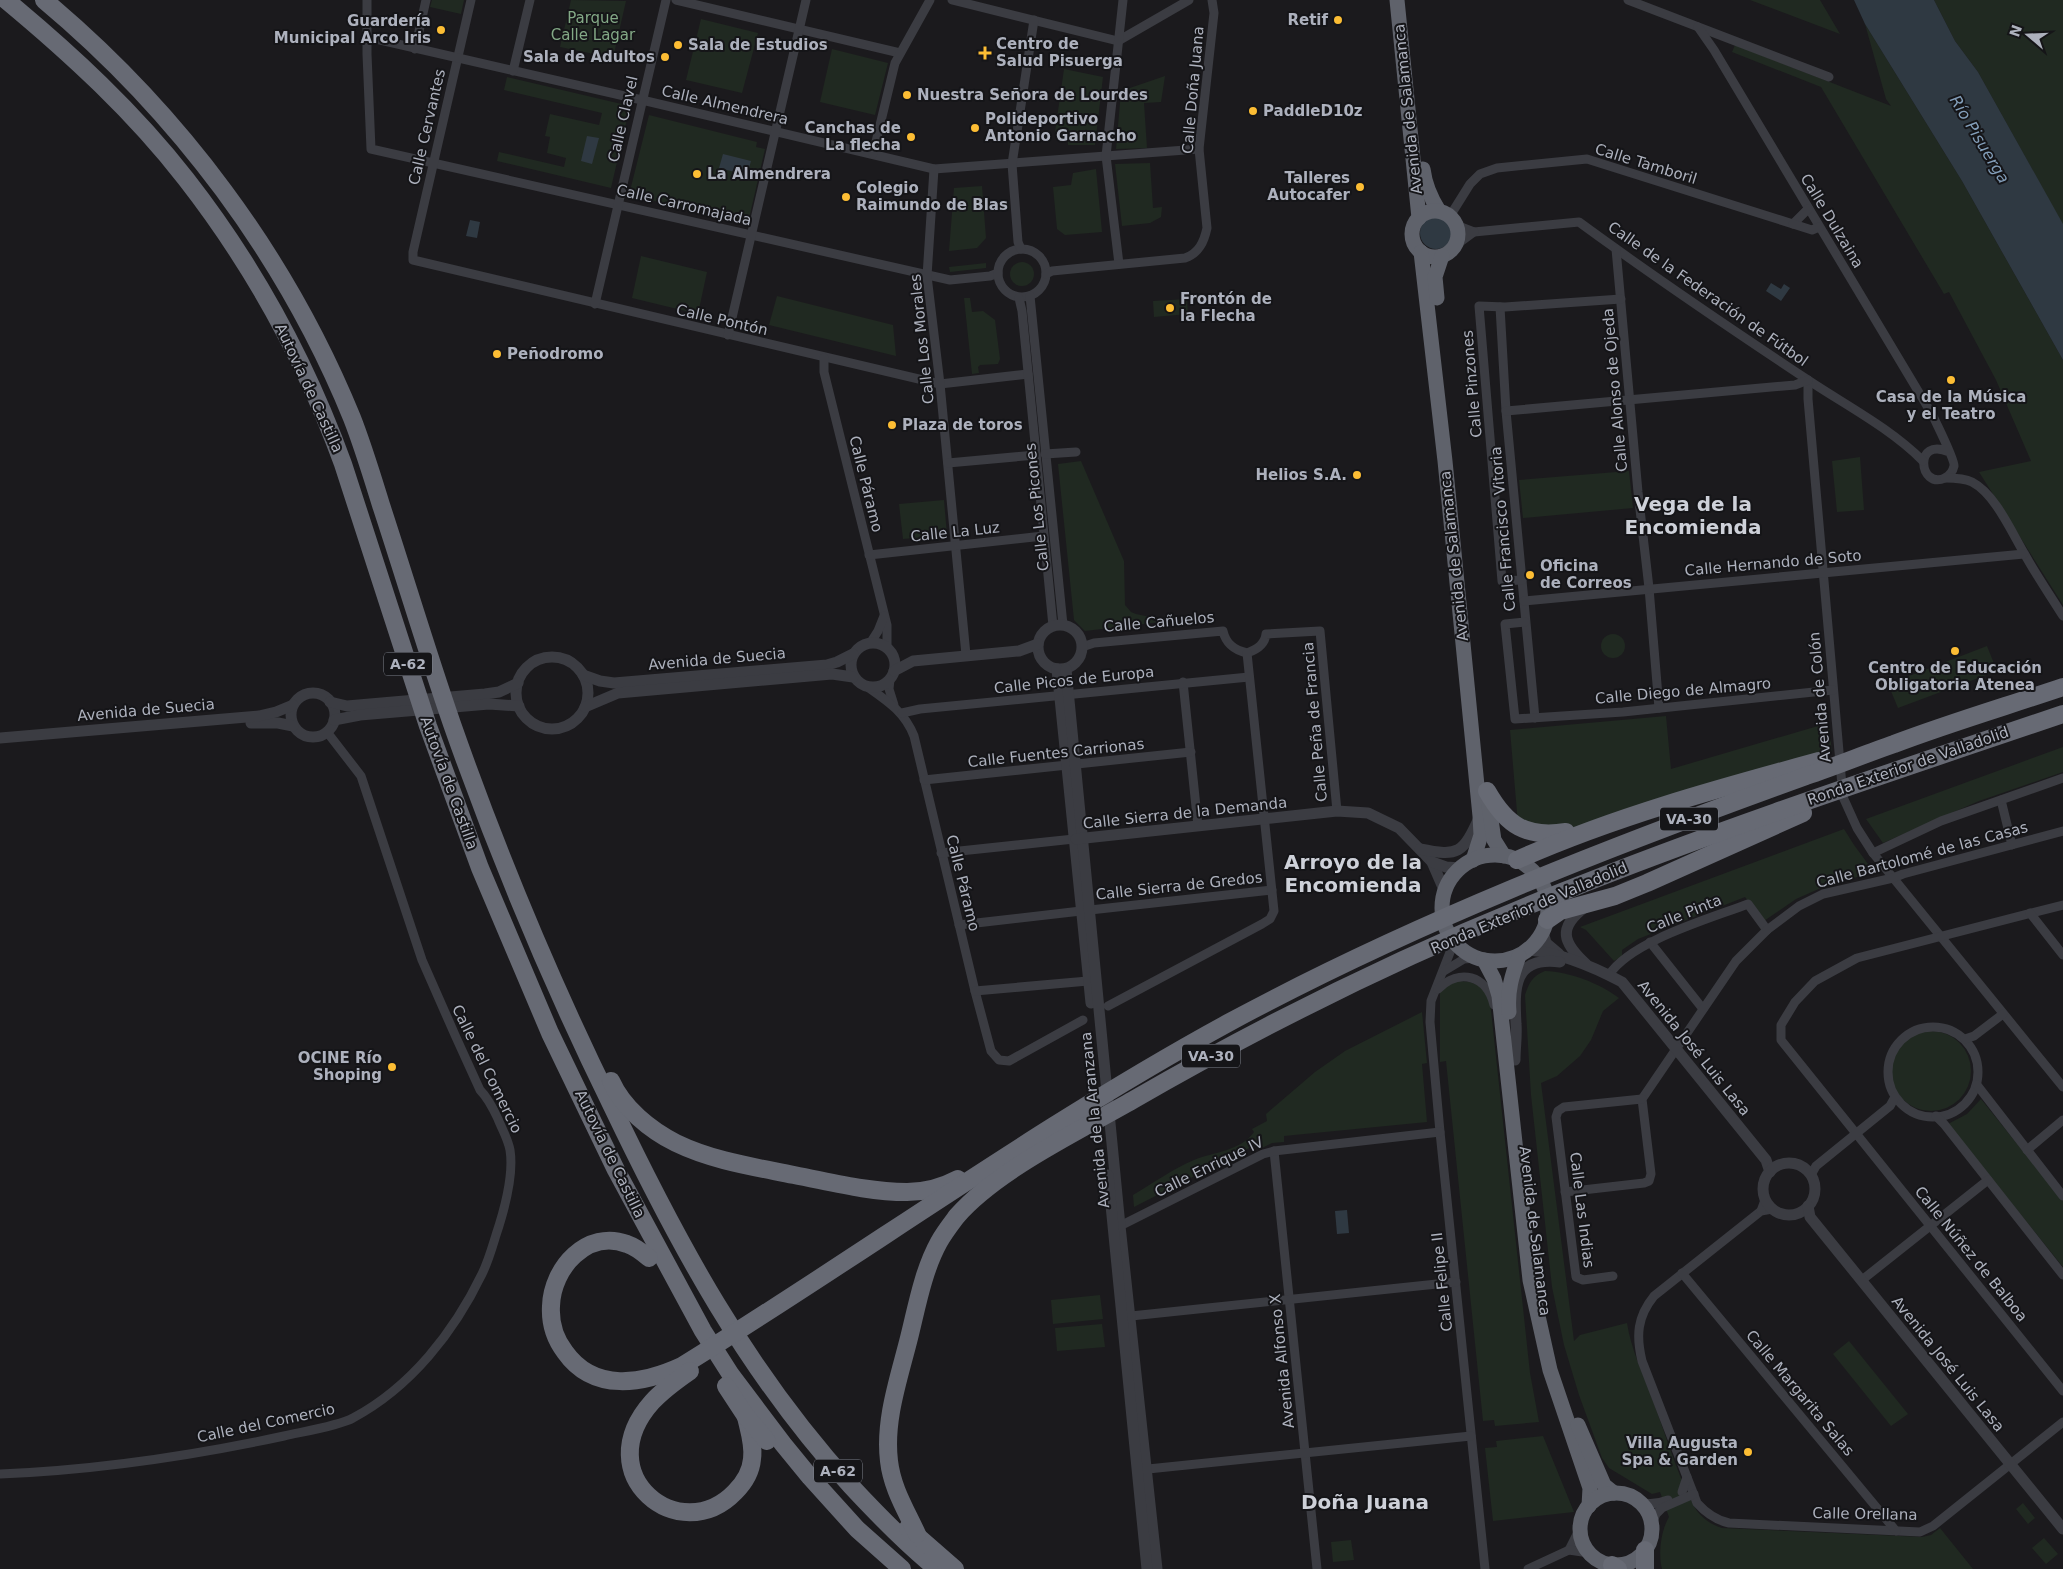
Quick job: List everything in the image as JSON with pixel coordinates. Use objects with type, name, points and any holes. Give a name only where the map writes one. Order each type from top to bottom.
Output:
[{"type":"highway","name":"Autovía de Castilla","points":[[6,0],[56,41],[140,125],[186,178],[237,251],[281,326],[329,425],[428,726],[480,868],[554,1041],[616,1170],[698,1332],[726,1377],[810,1477],[858,1529],[902,1569]]},
{"type":"highway","name":"Autovía de Castilla","points":[[44,0],[76,27],[160,110],[203,163],[256,238],[306,320],[352,418],[451,721],[477,794],[534,937],[573,1026],[639,1163],[702,1282],[730,1318],[784,1406],[828,1460],[875,1512],[937,1569]]},
{"type":"highway","points":[[52,0],[76,27]]},
{"type":"highway","name":"Avenida de Salamanca","points":[[1397,0],[1418,218]]},
{"type":"highway","name":"Avenida de Salamanca","points":[[1406,0],[1424,181],[1430,197],[1448,217]]},
{"type":"highway","points":[[0,4],[29,26],[56,41]]},
{"type":"highway","points":[[1431,211],[1448,217],[1459,235],[1455,246],[1442,256],[1432,257],[1421,252],[1413,242],[1412,231],[1418,218],[1431,211]]},
{"type":"highway","name":"Avenida de Salamanca","points":[[1421,252],[1446,470],[1480,816],[1481,835],[1467,864]]},
{"type":"highway","name":"Avenida de Salamanca","points":[[1442,256],[1435,277],[1487,792],[1494,840],[1510,858]]},
{"type":"highway","name":"Ronda Exterior de Valladolid","points":[[1033,1138],[1163,1060],[1231,1022],[1399,937],[1551,872],[1827,764],[2063,687]]},
{"type":"highway","name":"Ronda Exterior de Valladolid","points":[[1022,1165],[1172,1077],[1239,1041],[1407,958],[1559,893],[1859,786],[1886,773],[2063,714]]},
{"type":"highway","points":[[451,721],[487,800],[537,920],[618,1097],[730,1318]]},
{"type":"highway","points":[[1510,858],[1591,829],[1732,784],[1827,764]]},
{"type":"highway","points":[[1487,792],[1498,810],[1511,822],[1526,831],[1555,834],[1591,829]]},
{"type":"highway","points":[[1545,925],[1548,905],[1546,891],[1539,878],[1529,867],[1510,858],[1489,856],[1467,864],[1451,879],[1445,892],[1442,909],[1445,926],[1454,942],[1460,948],[1479,959],[1502,961],[1524,953],[1545,925],[1560,911],[1590,904],[1647,883],[1831,796]]},
{"type":"highway","points":[[480,868],[489,904],[546,1047],[606,1175],[649,1258],[698,1332]]},
{"type":"highway","name":"Avenida de Salamanca","points":[[1524,953],[1510,982],[1508,999],[1510,1060],[1530,1280],[1550,1370],[1590,1488],[1589,1506]]},
{"type":"highway","name":"Avenida de Salamanca","points":[[1479,959],[1494,979],[1499,996],[1510,1060],[1538,1279],[1548,1326],[1574,1414],[1604,1485],[1614,1493]]},
{"type":"highway","points":[[618,1097],[646,1124],[675,1143],[696,1151],[731,1162],[878,1191],[909,1192],[950,1183],[1033,1138]]},
{"type":"highway","points":[[649,1258],[628,1244],[604,1240],[586,1246],[562,1268],[552,1292],[551,1305],[554,1331],[560,1345],[569,1358],[592,1376],[616,1382],[634,1382],[649,1379],[682,1366],[1033,1138]]},
{"type":"highway","points":[[726,1377],[745,1415],[752,1444],[752,1458],[744,1480],[729,1499],[716,1507],[705,1510],[686,1511],[663,1506],[642,1490],[629,1461],[632,1436],[638,1421],[652,1402],[672,1383],[921,1224],[999,1176],[1022,1165]]},
{"type":"highway","points":[[917,1534],[892,1479],[888,1432],[891,1410],[920,1292],[933,1254],[948,1227],[966,1206],[1022,1165]]},
{"type":"highway","points":[[757,1360],[846,1464],[887,1508],[955,1569]]},
{"type":"highway","points":[[745,1415],[821,1503],[876,1556],[894,1569]]},
{"type":"highway","points":[[1645,1550],[1630,1562],[1615,1567],[1603,1563],[1589,1553],[1583,1543],[1580,1528],[1582,1517],[1589,1506],[1600,1497],[1614,1493],[1627,1495],[1639,1502],[1648,1514],[1651,1526],[1650,1538],[1645,1550],[1645,1569]]},
{"type":"street","points":[[367,0],[367,38]]},
{"type":"street","points":[[415,49],[426,0]]},
{"type":"street","name":"Calle Cervantes","points":[[413,260],[413,252],[433,162],[471,0]]},
{"type":"street","points":[[513,71],[530,0]]},
{"type":"street","name":"Calle Clavel","points":[[595,304],[666,0]]},
{"type":"street","points":[[676,0],[900,53]]},
{"type":"street","points":[[728,335],[806,0]]},
{"type":"street","points":[[873,154],[895,63],[930,0]]},
{"type":"street","points":[[952,0],[976,3],[1118,41],[1189,0]]},
{"type":"street","points":[[1048,271],[1119,264],[1106,156],[1123,0]]},
{"type":"street","name":"Calle Doña Juana","points":[[1119,264],[1185,258],[1193,255],[1205,240],[1207,228],[1199,149],[1214,13],[1212,0]]},
{"type":"street","points":[[1628,0],[1829,77]]},
{"type":"street","points":[[1018,247],[1012,164],[1034,20]]},
{"type":"street","name":"Calle Dulzaina","points":[[1698,27],[1714,50],[1933,416],[1949,452]]},
{"type":"street","name":"Calle Almendrera","points":[[367,38],[934,169],[1199,149]]},
{"type":"street","name":"Calle Carromajada","points":[[367,38],[372,148],[927,276],[950,280],[995,276]]},
{"type":"street","name":"Calle Tamboril","points":[[1448,217],[1470,184],[1480,174],[1497,168],[1587,159],[1812,230],[1819,227]]},
{"type":"street","name":"Calle Los Morales","points":[[934,169],[927,276],[940,384],[966,655]]},
{"type":"street","points":[[1793,224],[1808,209]]},
{"type":"street","name":"Calle de la Federación de Fútbol","points":[[1448,217],[1474,232],[1579,222],[1808,380],[1909,447],[1923,461]]},
{"type":"street","points":[[1455,246],[1474,232]]},
{"type":"street","points":[[1018,247],[1036,254],[1048,271]]},
{"type":"street","points":[[1018,247],[1002,259],[995,276],[1004,290],[1019,298],[1030,296],[1039,290],[1048,271]]},
{"type":"street","name":"Calle Alonso de Ojeda","points":[[1616,249],[1659,708]]},
{"type":"street","name":"Calle Pontón","points":[[413,260],[940,384],[1028,374]]},
{"type":"street","name":"Calle Los Picones","points":[[1030,296],[1041,455],[1058,626]]},
{"type":"street","name":"Calle Los Picones","points":[[1019,298],[1028,374],[1041,455],[1043,536],[1058,626]]},
{"type":"street","name":"Calle Pinzones","points":[[1522,580],[1502,581],[1479,306],[1500,307],[1621,299]]},
{"type":"street","name":"Calle Francisco Vitoria","points":[[1500,307],[1506,411],[1535,718]]},
{"type":"street","name":"Calle Páramo","points":[[824,358],[824,372],[887,625],[890,651]]},
{"type":"street","points":[[1506,411],[1795,385],[1808,380]]},
{"type":"street","name":"Avenida de Colón","points":[[1808,380],[1808,399],[1843,797],[1857,828],[1873,853],[2063,1087]]},
{"type":"street","points":[[1940,430],[1931,450],[1923,461],[1924,470],[1931,478],[1935,479],[1964,479],[1974,482],[1987,495],[2007,522],[2024,554],[2063,616]]},
{"type":"street","name":"Calle de la Federación de Fútbol","points":[[1909,447],[1931,450]]},
{"type":"street","points":[[1931,450],[1941,448],[1949,452],[1954,461],[1953,471],[1945,478]]},
{"type":"street","points":[[948,463],[1076,452]]},
{"type":"street","points":[[1954,466],[1964,479]]},
{"type":"street","name":"Calle La Luz","points":[[869,555],[1043,536]]},
{"type":"street","name":"Calle Hernando de Soto","points":[[1524,601],[2024,554]]},
{"type":"street","points":[[870,642],[878,632],[884,616]]},
{"type":"street","name":"Calle Diego de Almagro","points":[[1526,622],[1505,624],[1515,718],[1659,708],[1833,690]]},
{"type":"street","points":[[1058,626],[1075,630],[1081,643],[1077,661],[1061,669],[1047,666],[1038,649],[1043,633],[1058,626]]},
{"type":"street","name":"Calle Cañuelos","points":[[1081,643],[1223,631],[1228,644],[1235,649],[1247,653]]},
{"type":"street","name":"Calle Peña de Francia","points":[[1247,653],[1254,651],[1260,646],[1266,639],[1266,634],[1320,631],[1337,811]]},
{"type":"street","points":[[913,661],[890,651],[879,643],[870,642],[864,644],[853,654],[850,662],[853,677],[863,686],[869,688],[881,686],[892,675],[913,661],[1038,649]]},
{"type":"street","points":[[890,651],[892,675],[890,689],[894,706]]},
{"type":"street","points":[[1108,1006],[1262,924],[1270,919],[1274,911],[1247,653]]},
{"type":"street","name":"Avenida de Suecia","points":[[583,675],[600,681],[614,683],[827,665],[853,654]]},
{"type":"street","points":[[558,658],[568,661],[583,675],[587,685],[588,696],[585,707],[574,722],[556,729],[538,726],[523,714],[516,695],[518,683],[522,674],[538,660],[558,658]]},
{"type":"street","name":"Avenida de la Aranzana","points":[[1061,669],[1112,1168],[1147,1569]]},
{"type":"street","name":"Avenida de Suecia","points":[[585,707],[618,693],[832,674],[853,677]]},
{"type":"street","name":"Calle Picos de Europa","points":[[902,712],[1183,682],[1249,677]]},
{"type":"street","points":[[1183,682],[1198,826]]},
{"type":"street","points":[[487,699],[518,683]]},
{"type":"street","name":"Calle Páramo","points":[[869,688],[902,712],[910,724],[991,1051],[999,1060],[1009,1060],[1083,1020]]},
{"type":"street","points":[[330,702],[333,708],[334,720],[327,732],[309,737],[302,735],[293,726],[291,712],[293,705],[297,699],[311,693],[318,694],[330,702],[347,706],[382,708],[487,699],[519,706]]},
{"type":"street","name":"Avenida de Suecia","points":[[0,738],[259,716],[293,705]]},
{"type":"street","points":[[334,720],[382,708]]},
{"type":"street","name":"Avenida de Suecia","points":[[0,746],[260,722],[293,726]]},
{"type":"street","name":"Calle del Comercio","points":[[0,1474],[107,1466],[272,1438],[352,1420],[384,1398],[415,1371],[445,1337],[462,1312],[483,1273],[507,1198],[510,1151],[488,1098],[476,1080],[434,989],[361,776],[327,732]]},
{"type":"street","name":"Calle Fuentes Carrionas","points":[[924,780],[1190,752]]},
{"type":"street","points":[[1873,853],[1941,821],[2063,778]]},
{"type":"street","points":[[2001,800],[2012,845]]},
{"type":"street","name":"Calle Sierra de la Demanda","points":[[942,853],[1337,811],[1368,813],[1387,820],[1399,828],[1420,849],[1432,862],[1445,892]]},
{"type":"street","points":[[1420,849],[1451,854],[1459,851],[1467,841],[1480,816]]},
{"type":"street","name":"Calle Bartolomé de las Casas","points":[[1642,1099],[1736,961],[1767,930],[1799,906],[1823,894],[1893,878],[2063,831]]},
{"type":"street","points":[[1432,862],[1446,867],[1467,864]]},
{"type":"street","name":"Calle Sierra de Gredos","points":[[959,925],[1272,890]]},
{"type":"street","name":"Avenida José Luis Lasa","points":[[1585,966],[1568,944],[1566,930],[1572,917],[1590,904]]},
{"type":"street","name":"Calle Pinta","points":[[1609,975],[1620,962],[1638,948],[1748,904],[1767,930]]},
{"type":"street","name":"Calle Núñez de Balboa","points":[[2063,905],[1941,938],[1857,958],[1815,981],[1795,1002],[1781,1025],[1781,1040],[2063,1390]]},
{"type":"street","name":"Avenida de la Aranzana","points":[[1085,910],[1088,981],[1101,1060]]},
{"type":"street","points":[[2030,913],[2063,954]]},
{"type":"street","name":"Avenida José Luis Lasa","points":[[1545,925],[1546,943],[1565,958]]},
{"type":"street","name":"Calle Felipe II","points":[[1454,942],[1431,1001],[1430,1022],[1485,1569]]},
{"type":"street","points":[[1650,942],[1703,1010]]},
{"type":"street","name":"Avenida José Luis Lasa","points":[[1524,953],[1540,951],[1565,958],[1622,982],[1774,1168]]},
{"type":"street","points":[[1444,971],[1464,959],[1479,959]]},
{"type":"street","name":"Avenida José Luis Lasa","points":[[1510,1060],[1515,988],[1530,965],[1541,960],[1585,966]]},
{"type":"street","name":"Avenida de Salamanca","points":[[1434,993],[1456,977],[1475,978],[1483,984],[1492,996],[1510,1060]]},
{"type":"street","points":[[975,991],[1088,981]]},
{"type":"street","points":[[1967,1042],[2003,1014]]},
{"type":"street","points":[[1926,1027],[1941,1027],[1956,1032],[1967,1042],[1978,1062],[1977,1085],[1971,1098],[1961,1107],[1941,1118],[1924,1116],[1910,1111],[1898,1100],[1891,1087],[1888,1072],[1891,1056],[1899,1042],[1911,1032],[1926,1027]]},
{"type":"street","points":[[1977,1085],[2063,1196]]},
{"type":"street","points":[[1565,1192],[1649,1181],[1651,1174],[1642,1099]]},
{"type":"street","name":"Calle Las Indias","points":[[1613,1276],[1584,1280],[1576,1277],[1556,1117],[1558,1111],[1564,1107],[1642,1099]]},
{"type":"street","points":[[1811,1170],[1857,1135],[1898,1100]]},
{"type":"street","points":[[1941,1118],[2063,1274]]},
{"type":"street","points":[[2027,1150],[2063,1120]]},
{"type":"street","name":"Calle Enrique IV","points":[[1116,1226],[1263,1154],[1274,1151],[1440,1132]]},
{"type":"street","name":"Avenida Alfonso X","points":[[1274,1151],[1317,1569]]},
{"type":"street","points":[[1795,1164],[1811,1170],[1814,1196],[1806,1212],[1789,1215],[1781,1214],[1766,1206],[1763,1190],[1764,1182],[1774,1168],[1795,1164]]},
{"type":"street","points":[[1862,1280],[1988,1180]]},
{"type":"street","name":"Calle Orellana","points":[[1766,1206],[1654,1296],[1645,1307],[1638,1328],[1638,1345],[1642,1362],[1694,1495],[1715,1519],[1729,1523],[1920,1532],[1933,1526],[2063,1422]]},
{"type":"street","name":"Avenida José Luis Lasa","points":[[1806,1212],[2063,1529]]},
{"type":"street","name":"Avenida de la Aranzana","points":[[1116,1226],[1131,1316],[1158,1569]]},
{"type":"street","name":"Calle Margarita Salas","points":[[1682,1273],[1896,1531]]},
{"type":"street","points":[[1131,1316],[1456,1282]]},
{"type":"street","points":[[1148,1469],[1472,1436]]},
{"type":"street","points":[[1682,1492],[1687,1477]]},
{"type":"street","points":[[1639,1502],[1660,1504],[1682,1492],[1694,1495]]},
{"type":"street","points":[[1651,1526],[1656,1514],[1662,1508],[1694,1495]]},
{"type":"street","points":[[1569,1550],[1580,1528]]},
{"type":"street","points":[[1528,1569],[1569,1550],[1589,1553]]},
{"type":"green space","points":[[432,0],[464,0],[461,14],[430,7]]},
{"type":"green space","name":"Parque Calle Lagar","points":[[571,0],[626,1],[613,58],[560,47]]},
{"type":"green space","points":[[1750,0],[1820,0],[1840,34]]},
{"type":"green space","points":[[1934,0],[2063,0],[2063,225],[1978,72],[1955,41]]},
{"type":"green space","points":[[701,19],[758,33],[742,93],[686,80]]},
{"type":"green space","points":[[1865,24],[1962,181],[2063,360],[2063,605],[1979,472],[2031,461],[1996,380],[1949,292],[1944,294],[1821,87],[1732,52],[1735,45],[1891,106],[1886,99]]},
{"type":"green space","points":[[832,49],[888,63],[875,115],[820,102]]},
{"type":"green space","points":[[1064,69],[1103,77],[1095,145],[1068,145],[1067,132],[1055,132]]},
{"type":"green space","points":[[1165,76],[1161,102],[1144,103],[1147,148],[1116,149],[1121,91]]},
{"type":"green space","points":[[507,77],[630,106],[611,188],[497,161],[499,152],[564,167],[566,158],[547,153],[550,137],[545,136],[550,114],[599,125],[602,113],[504,90]]},
{"type":"green space","name":"La Almendrera","points":[[649,115],[757,142],[756,147],[765,149],[748,223],[629,195]]},
{"type":"green space","points":[[1150,163],[1153,208],[1162,207],[1161,217],[1150,223],[1122,226],[1115,164]]},
{"type":"green space","points":[[1096,169],[1102,232],[1065,235],[1057,229],[1053,187],[1071,185],[1073,173]]},
{"type":"green space","points":[[982,186],[986,238],[977,248],[949,251],[954,188]]},
{"type":"green space","points":[[641,256],[707,272],[698,314],[632,298]]},
{"type":"green space","points":[[1022,262],[1031,265],[1034,274],[1031,283],[1022,286],[1013,283],[1010,274],[1013,265]]},
{"type":"green space","points":[[986,263],[986,268],[950,272],[949,267]]},
{"type":"green space","points":[[777,296],[893,325],[896,356],[769,325]]},
{"type":"green space","points":[[964,298],[970,298],[972,312],[983,311],[995,320],[1000,359],[998,364],[980,365],[978,367],[979,373],[972,374]]},
{"type":"green space","name":"Frontón de la Flecha","points":[[1187,299],[1188,314],[1154,317],[1153,301]]},
{"type":"green space","points":[[1860,457],[1864,510],[1837,512],[1832,461]]},
{"type":"green space","points":[[1081,461],[1124,561],[1125,605],[1131,612],[1136,614],[1169,621],[1085,631],[1074,620],[1058,464]]},
{"type":"green space","points":[[1629,471],[1633,508],[1523,518],[1519,480]]},
{"type":"green space","points":[[944,500],[947,535],[903,539],[899,504]]},
{"type":"green space","points":[[1613,634],[1621,638],[1625,646],[1621,654],[1613,658],[1605,654],[1601,646],[1605,638]]},
{"type":"green space","points":[[1987,646],[1997,671],[1898,708],[1888,684]]},
{"type":"green space","points":[[1666,716],[1671,769],[1818,726],[1829,725],[1832,752],[1591,826],[1556,832],[1518,824],[1510,730]]},
{"type":"green space","points":[[2063,747],[2063,772],[1979,801],[1883,843],[1866,819]]},
{"type":"green space","points":[[1844,829],[1874,872],[1823,887],[1796,899],[1764,921],[1745,897],[1638,939],[1622,950],[1622,956],[1614,961],[1586,930],[1580,927]]},
{"type":"green space","points":[[1545,971],[1584,979],[1619,998],[1603,1011],[1591,1040],[1580,1056],[1557,1076],[1541,1083],[1574,1341],[1580,1335],[1627,1323],[1634,1351],[1684,1484],[1697,1511],[1711,1523],[1722,1528],[1922,1537],[1931,1535],[1940,1528],[1973,1569],[1662,1569],[1660,1556],[1661,1542],[1669,1517],[1660,1492],[1652,1494],[1609,1468],[1602,1458],[1579,1395],[1564,1345],[1552,1287],[1531,1095],[1525,995],[1532,980]]},
{"type":"green space","points":[[1452,981],[1465,981],[1479,986],[1490,1001],[1530,1373],[1539,1422],[1495,1426],[1494,1420],[1483,1421],[1446,1061],[1440,1062],[1440,991]]},
{"type":"green space","points":[[1422,1012],[1427,1063],[1422,1064],[1427,1122],[1284,1136],[1284,1142],[1272,1143],[1262,1148],[1259,1143],[1134,1207],[1133,1195],[1171,1172],[1194,1160],[1242,1143],[1254,1132],[1252,1129],[1267,1121],[1266,1114],[1315,1072],[1345,1051]]},
{"type":"green space","points":[[1923,1031],[1939,1031],[1960,1042],[1971,1063],[1971,1079],[1960,1100],[1939,1111],[1923,1111],[1909,1105],[1897,1093],[1891,1079],[1891,1063],[1897,1049],[1909,1037]]},
{"type":"green space","points":[[1981,1099],[2063,1201],[2063,1267],[1948,1124],[1967,1114]]},
{"type":"green space","points":[[1100,1295],[1103,1319],[1053,1324],[1051,1300]]},
{"type":"green space","points":[[1102,1324],[1105,1347],[1057,1351],[1055,1328]]},
{"type":"green space","points":[[1849,1341],[1908,1414],[1891,1426],[1833,1354]]},
{"type":"green space","points":[[1543,1436],[1574,1512],[1493,1521],[1485,1448],[1497,1447],[1496,1441]]},
{"type":"green space","points":[[2023,1503],[2035,1518],[2028,1524],[2016,1509]]},
{"type":"green space","points":[[2044,1538],[2058,1554],[2046,1564],[2032,1548]]},
{"type":"green space","points":[[1351,1540],[1354,1560],[1333,1562],[1331,1542]]},
{"type":"water","name":"Río Pisuerga","points":[[1854,0],[1934,0],[1955,41],[1978,72],[2063,224],[2063,360],[1962,181],[1865,24]]},
{"type":"water","points":[[587,136],[599,138],[592,164],[581,161]]},
{"type":"water","points":[[723,154],[751,161],[747,175],[719,168]]},
{"type":"water","points":[[1436,217],[1447,222],[1452,233],[1447,244],[1436,249],[1425,244],[1420,233],[1425,222]]},
{"type":"water","points":[[470,220],[480,222],[477,238],[466,236]]},
{"type":"water","points":[[1771,283],[1781,289],[1784,284],[1790,288],[1781,301],[1766,291]]},
{"type":"water","points":[[1347,1210],[1349,1233],[1337,1234],[1335,1211]]},
{"type":"place","name":"Retif","points":[[1338,20]]},
{"type":"place","name":"Guardería Municipal Arco Iris","points":[[441,30]]},
{"type":"place","name":"Sala de Estudios","points":[[678,45]]},
{"type":"place","name":"Centro de Salud Pisuerga","points":[[985,53]]},
{"type":"place","name":"Sala de Adultos","points":[[665,57]]},
{"type":"place","name":"Nuestra Señora de Lourdes","points":[[907,95]]},
{"type":"place","name":"PaddleD10z","points":[[1253,111]]},
{"type":"place","name":"Polideportivo Antonio Garnacho","points":[[975,128]]},
{"type":"place","name":"Canchas de La flecha","points":[[911,137]]},
{"type":"place","name":"La Almendrera","points":[[697,174]]},
{"type":"place","name":"Talleres Autocafer","points":[[1360,187]]},
{"type":"place","name":"Colegio Raimundo de Blas","points":[[846,197]]},
{"type":"place","name":"Frontón de la Flecha","points":[[1170,308]]},
{"type":"place","name":"Peñodromo","points":[[497,354]]},
{"type":"place","name":"Casa de la Música y el Teatro","points":[[1951,380]]},
{"type":"place","name":"Plaza de toros","points":[[892,425]]},
{"type":"place","name":"Helios S.A.","points":[[1357,475]]},
{"type":"place","name":"Oficina de Correos","points":[[1530,575]]},
{"type":"place","name":"Centro de Educación Obligatoria Atenea","points":[[1955,651]]},
{"type":"place","name":"OCINE Río Shoping","points":[[392,1067]]},
{"type":"place","name":"Villa Augusta Spa & Garden","points":[[1748,1452]]},
{"type":"district","name":"Vega de la Encomienda","points":[[1693,516]]},
{"type":"district","name":"Arroyo de la Encomienda","points":[[1353,874]]},
{"type":"district","name":"Doña Juana","points":[[1365,1502]]}]
